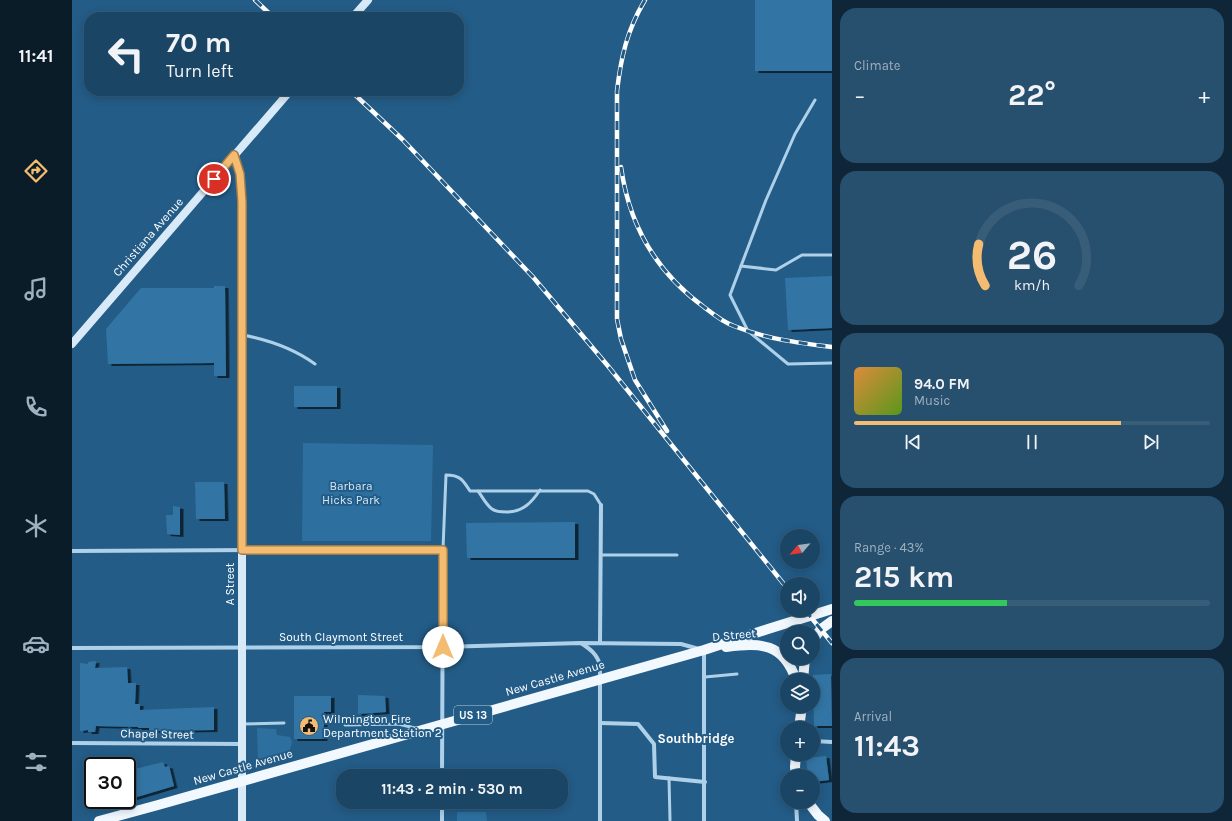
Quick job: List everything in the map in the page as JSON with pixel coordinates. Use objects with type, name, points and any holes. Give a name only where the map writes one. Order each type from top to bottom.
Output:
[{"type":"main road","name":"New Castle Avenue","points":[[99,821],[704,650],[768,628],[832,609]]},
{"type":"main road","points":[[820,630],[832,621]]},
{"type":"main road","name":"D Street","points":[[704,650],[758,644],[783,656],[793,673]]},
{"type":"main road","points":[[131,821],[158,805]]},
{"type":"main road","points":[[813,809],[818,816],[825,821]]},
{"type":"street","points":[[357,12],[368,0]]},
{"type":"street","name":"Christiana Avenue","points":[[72,344],[286,96]]},
{"type":"street","name":"A Street","points":[[234,155],[240,174],[242,202],[242,821]]},
{"type":"street","points":[[600,643],[601,505]]},
{"type":"street","points":[[72,551],[443,550],[442,769]]},
{"type":"street","points":[[581,643],[592,651],[599,660],[600,821]]},
{"type":"street","name":"South Claymont Street","points":[[72,648],[443,647],[600,643],[681,644],[704,650]]},
{"type":"street","points":[[704,650],[704,821]]},
{"type":"street","points":[[600,723],[638,724],[654,744],[655,777],[705,782]]},
{"type":"street","points":[[820,741],[832,742]]},
{"type":"street","name":"Chapel Street","points":[[72,742],[242,744]]},
{"type":"street","points":[[442,809],[442,821]]},
{"type":"street","points":[[796,809],[797,821]]},
{"type":"lane","points":[[815,100],[796,134],[766,200],[730,295],[748,331],[788,364],[832,363]]},
{"type":"lane","points":[[741,266],[776,270],[802,255],[832,255]]},
{"type":"lane","points":[[242,334],[267,340],[283,346],[315,364]]},
{"type":"lane","points":[[443,550],[446,476],[455,475],[462,480],[470,491],[588,491],[594,494],[601,505]]},
{"type":"lane","points":[[478,491],[492,508],[501,512],[515,512],[524,508],[533,500],[540,490]]},
{"type":"lane","points":[[601,555],[677,555]]},
{"type":"lane","points":[[704,677],[737,674]]},
{"type":"lane","points":[[242,724],[284,723]]},
{"type":"lane","points":[[345,725],[398,724],[423,730]]},
{"type":"lane","points":[[669,778],[670,820]]},
{"type":"green space","name":"Barbara Hicks Park","points":[[303,443],[433,445],[431,541],[302,541]]},
{"type":"green space","points":[[257,728],[276,729],[277,735],[290,737],[292,742],[289,754],[258,764]]},
{"type":"green space","points":[[457,812],[486,812],[487,821],[457,821]]},
{"type":"building","points":[[755,0],[832,0],[832,71],[755,71]]},
{"type":"building","points":[[832,276],[832,328],[788,330],[785,278]]},
{"type":"building","points":[[214,286],[225,286],[226,376],[214,376],[214,363],[108,364],[106,329],[141,288],[214,288]]},
{"type":"building","points":[[294,386],[337,386],[337,407],[294,407]]},
{"type":"building","points":[[195,482],[224,482],[225,519],[196,519]]},
{"type":"building","points":[[173,506],[180,507],[180,535],[167,534],[166,515],[173,515]]},
{"type":"building","points":[[575,522],[575,558],[467,558],[466,523]]},
{"type":"building","points":[[96,661],[95,668],[127,667],[128,683],[136,683],[135,704],[140,704],[140,710],[214,707],[214,730],[149,731],[149,728],[96,726],[95,732],[88,732],[88,730],[80,731],[80,663],[88,664],[88,662]]},
{"type":"building","points":[[831,674],[832,726],[820,726],[820,721],[814,721],[814,713],[820,713],[820,675]]},
{"type":"building","points":[[358,695],[385,696],[386,712],[358,714]]},
{"type":"building","name":"Wilmington Fire Department Station 2","points":[[294,696],[331,696],[331,712],[324,712],[324,739],[294,739]]},
{"type":"building","points":[[826,756],[829,780],[820,781],[820,769],[807,769],[806,761],[820,761],[820,757]]},
{"type":"building","points":[[163,762],[165,767],[169,766],[174,786],[136,797],[136,769]]},
{"type":"railway","points":[[255,0],[268,12]]},
{"type":"railway","points":[[645,0],[629,33],[617,91],[617,319],[621,339],[635,380],[667,431]]},
{"type":"railway","points":[[356,96],[402,139],[533,277],[608,366],[780,579]]},
{"type":"railway","points":[[621,167],[625,188],[638,228],[659,263],[672,279],[687,293],[722,320],[746,330],[783,340],[832,347]]},
{"type":"railway","points":[[811,617],[832,643]]},
{"type":"place","name":"Wilmington Fire Department Station 2","points":[[309,726]]},
{"type":"district","name":"Southbridge","points":[[696,738]]},
{"type":"route","points":[[214,179],[234,155],[240,174],[242,202],[242,550],[443,550],[443,647]]}]
